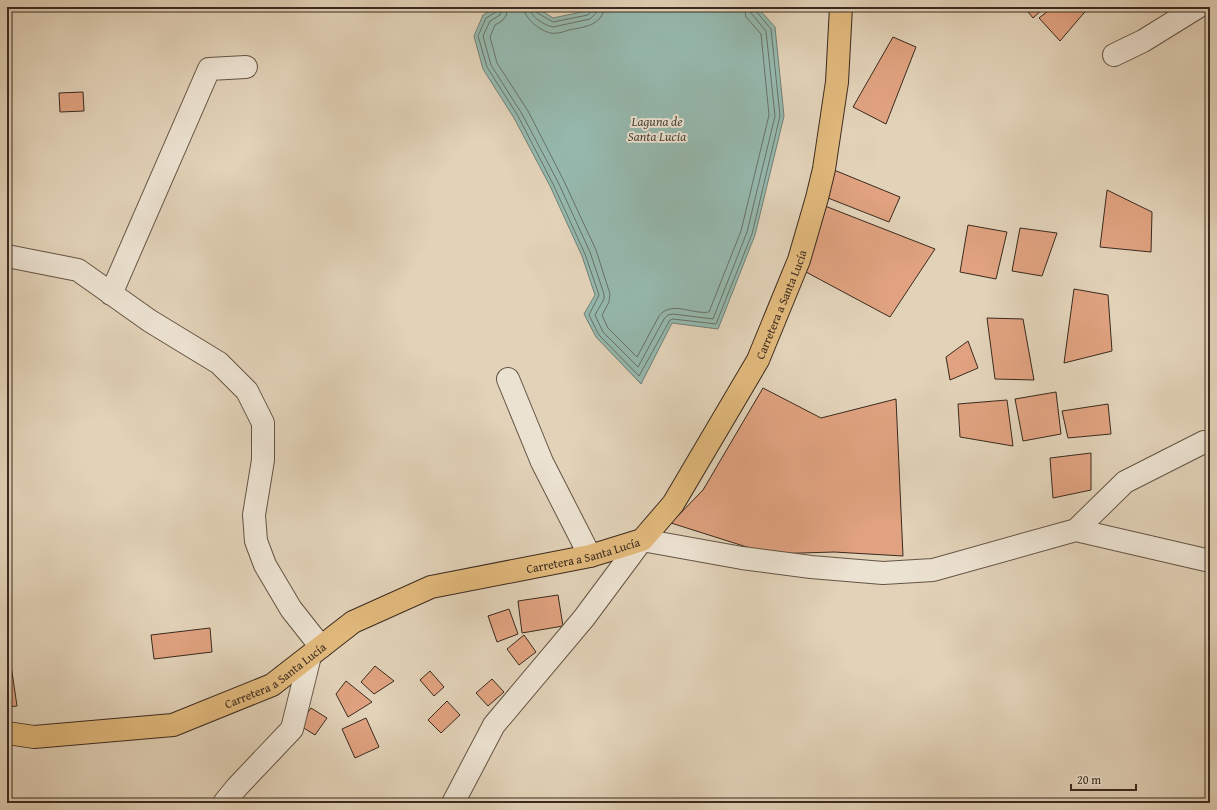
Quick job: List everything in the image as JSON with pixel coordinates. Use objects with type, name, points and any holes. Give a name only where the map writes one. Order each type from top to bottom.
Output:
[{"type":"main road","name":"Carretera a Santa Lucía","points":[[7,733],[34,737],[173,725],[272,685],[353,622],[431,587],[590,556],[642,540],[673,504],[758,360],[799,260],[824,169],[837,82],[841,7]]},
{"type":"street","points":[[1114,55],[1143,41],[1198,7]]},
{"type":"street","points":[[111,294],[209,69],[246,67]]},
{"type":"street","points":[[7,256],[78,270],[150,321],[219,363],[247,390],[263,423],[263,460],[254,515],[256,541],[265,565],[315,651],[292,728],[224,803]]},
{"type":"street","points":[[508,378],[542,462],[590,556]]},
{"type":"street","points":[[1076,530],[1125,482],[1204,442],[1210,442]]},
{"type":"street","points":[[453,803],[494,725],[584,618],[642,540],[742,558],[883,573],[933,570],[1076,530],[1210,561]]},
{"type":"water","name":"Laguna de Santa Lucia","points":[[496,7],[536,7],[553,18],[586,11],[590,7],[757,7],[775,27],[784,116],[755,235],[718,329],[672,323],[641,384],[596,337],[584,314],[595,295],[582,256],[550,186],[514,118],[483,69],[474,36],[483,15]]},
{"type":"building","points":[[804,7],[829,7],[829,11]]},
{"type":"building","points":[[1024,7],[1045,7],[1033,18]]},
{"type":"building","points":[[1053,7],[1089,7],[1060,41],[1039,18]]},
{"type":"building","points":[[893,37],[916,47],[886,124],[853,107]]},
{"type":"building","points":[[83,92],[84,111],[60,112],[59,93]]},
{"type":"building","points":[[834,170],[900,197],[889,222],[828,198]]},
{"type":"building","points":[[1107,190],[1152,212],[1151,252],[1100,247]]},
{"type":"building","points":[[825,206],[935,249],[890,317],[806,272]]},
{"type":"building","points":[[968,225],[1007,232],[996,279],[960,272]]},
{"type":"building","points":[[1020,228],[1057,233],[1042,276],[1012,271]]},
{"type":"building","points":[[1074,289],[1108,295],[1112,351],[1064,363]]},
{"type":"building","points":[[987,318],[1023,319],[1034,380],[995,379]]},
{"type":"building","points":[[968,341],[978,368],[950,380],[946,357]]},
{"type":"building","points":[[763,388],[821,418],[896,399],[903,556],[834,552],[769,554],[671,523],[703,490]]},
{"type":"building","points":[[1056,392],[1061,434],[1023,441],[1015,399]]},
{"type":"building","points":[[1007,400],[1013,446],[960,437],[958,404]]},
{"type":"building","points":[[1108,404],[1111,434],[1068,438],[1062,411]]},
{"type":"building","points":[[1091,453],[1091,490],[1053,498],[1050,458]]},
{"type":"building","points":[[558,595],[563,626],[522,633],[518,601]]},
{"type":"building","points":[[509,609],[518,634],[497,642],[488,616]]},
{"type":"building","points":[[210,628],[212,652],[154,659],[151,635]]},
{"type":"building","points":[[524,635],[536,652],[519,665],[507,649]]},
{"type":"building","points":[[10,658],[17,706],[7,707],[7,659]]},
{"type":"building","points":[[375,666],[394,681],[374,694],[361,682]]},
{"type":"building","points":[[430,671],[444,687],[434,696],[420,680]]},
{"type":"building","points":[[492,679],[504,692],[488,706],[476,693]]},
{"type":"building","points":[[346,681],[372,702],[348,717],[336,694]]},
{"type":"building","points":[[447,701],[460,715],[441,733],[428,720]]},
{"type":"building","points":[[311,708],[327,718],[315,735],[299,725]]},
{"type":"building","points":[[366,718],[379,747],[355,758],[342,729]]}]
